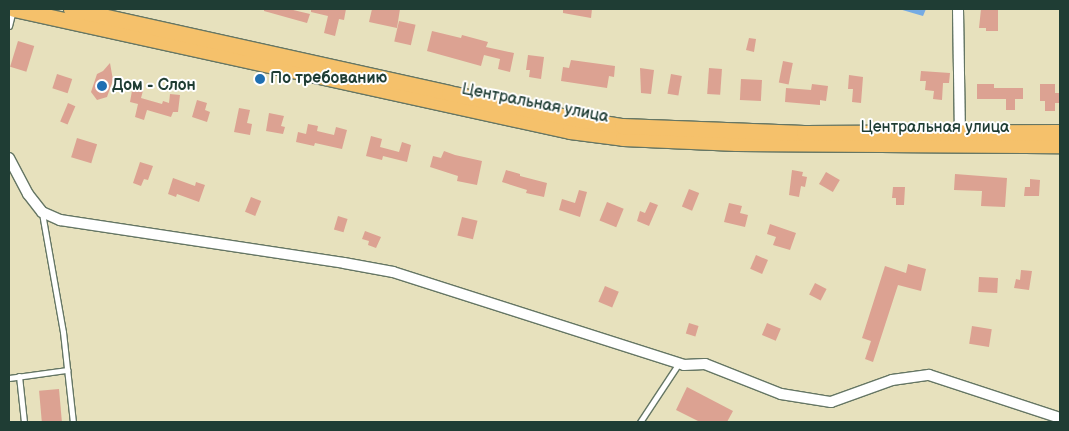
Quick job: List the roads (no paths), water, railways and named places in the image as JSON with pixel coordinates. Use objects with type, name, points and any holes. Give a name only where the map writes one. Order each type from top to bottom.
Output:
[{"type":"main road","name":"Центральная улица","points":[[14,9],[446,105],[588,133],[670,141],[766,144],[1060,146]]},
{"type":"main road","name":"Центральная улица","points":[[76,9],[449,94],[622,126],[804,133],[1060,132]]},
{"type":"street","points":[[958,9],[960,133]]},
{"type":"street","points":[[9,158],[28,194],[42,212],[60,220],[344,262],[394,272],[679,363],[705,364],[781,394],[831,402],[892,380],[930,375],[1060,418]]},
{"type":"lane","points":[[9,26],[14,9]]},
{"type":"lane","points":[[42,212],[67,370],[73,422]]},
{"type":"lane","points":[[640,422],[679,363]]},
{"type":"lane","points":[[9,378],[67,370]]},
{"type":"lane","points":[[19,376],[24,422]]},
{"type":"water","points":[[899,9],[926,9],[923,16]]},
{"type":"place","name":"По требованию","points":[[260,79]]},
{"type":"place","name":"Дом - Слон","points":[[102,86]]}]
